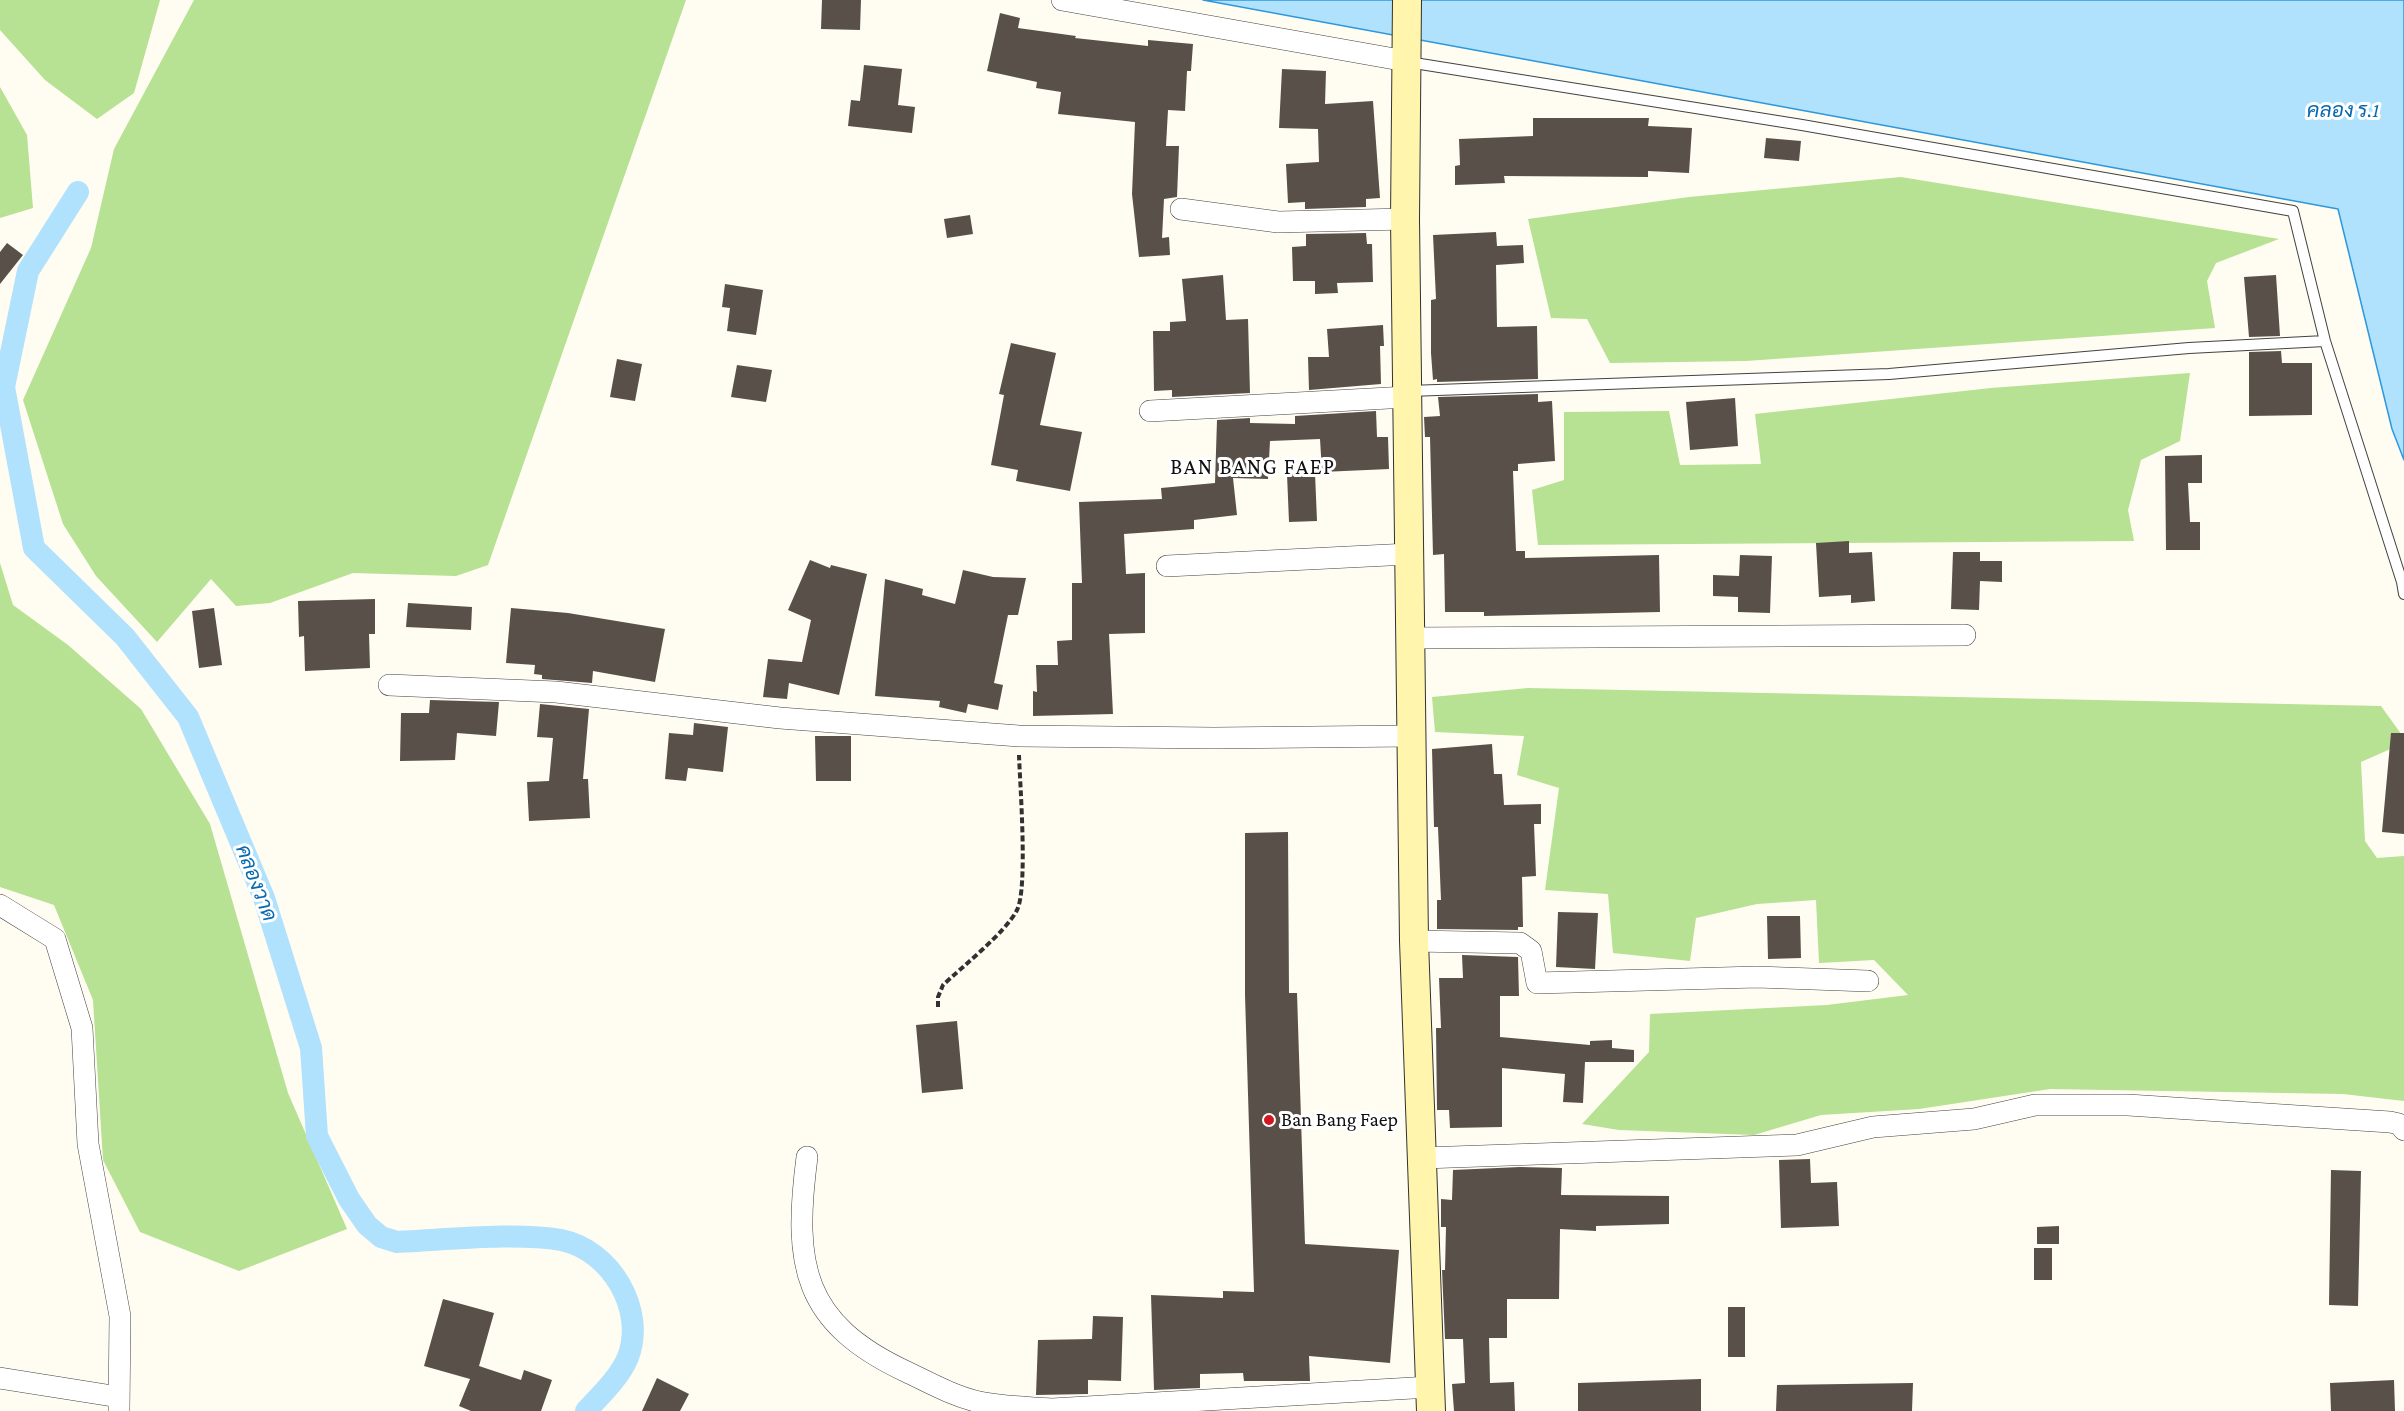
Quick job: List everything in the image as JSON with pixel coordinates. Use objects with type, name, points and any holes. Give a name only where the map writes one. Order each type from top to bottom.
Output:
[{"type":"street","points":[[1062,0],[1406,56]]},
{"type":"street","points":[[807,1157],[801,1208],[802,1240],[808,1272],[823,1308],[838,1329],[859,1346],[882,1360],[957,1395],[997,1405],[1052,1409],[1430,1399],[1414,941],[1410,735],[1405,219],[1407,0]]},
{"type":"street","points":[[1181,209],[1278,222],[1405,219]]},
{"type":"street","points":[[1150,411],[1407,394]]},
{"type":"street","points":[[1167,566],[1409,554]]},
{"type":"street","points":[[1409,638],[1965,635]]},
{"type":"street","points":[[389,685],[556,692],[780,718],[1019,736],[1214,738],[1410,735]]},
{"type":"street","points":[[0,905],[55,939],[82,1028],[88,1144],[120,1316],[119,1404],[0,1378]]},
{"type":"street","points":[[1414,941],[1520,943],[1531,951],[1537,983],[1734,977],[1868,981]]},
{"type":"street","points":[[1423,1158],[1797,1145],[1873,1127],[1974,1119],[2035,1105],[2128,1105],[2390,1122],[2399,1124],[2404,1130]]},
{"type":"lane","points":[[1406,56],[2293,211],[2325,341],[2403,582],[2404,594]]},
{"type":"lane","points":[[1407,394],[1889,374],[2189,348],[2325,341]]},
{"type":"path","points":[[938,1007],[938,997],[943,985],[1004,927],[1019,907],[1022,884],[1019,736]]},
{"type":"green space","points":[[0,0],[160,0],[134,93],[97,119],[45,80],[0,30]]},
{"type":"green space","points":[[194,0],[686,0],[488,565],[456,576],[353,573],[270,603],[236,606],[211,579],[157,642],[96,576],[63,524],[23,400],[91,248],[114,149]]},
{"type":"green space","points":[[0,87],[27,135],[33,208],[0,218]]},
{"type":"green space","points":[[1901,177],[2279,239],[2216,263],[2207,281],[2215,328],[1746,361],[1610,363],[1587,319],[1551,318],[1528,219],[1689,197]]},
{"type":"green space","points":[[2190,373],[2180,441],[2141,460],[2128,510],[2134,541],[1538,545],[1532,490],[1564,480],[1564,412],[1669,411],[1680,465],[1761,464],[1755,414],[1991,388]]},
{"type":"green space","points":[[0,563],[13,605],[68,645],[141,709],[210,824],[288,1093],[347,1229],[239,1271],[140,1232],[103,1160],[93,1000],[54,905],[0,887]]},
{"type":"green space","points":[[1528,688],[2381,706],[2404,738],[2404,743],[2361,762],[2365,841],[2377,858],[2404,856],[2404,1101],[2343,1094],[2050,1089],[1919,1109],[1821,1115],[1754,1135],[1619,1130],[1582,1124],[1649,1052],[1650,1014],[1827,1005],[1908,995],[1874,960],[1819,963],[1816,900],[1757,904],[1696,918],[1690,961],[1613,953],[1608,894],[1545,890],[1559,788],[1517,775],[1524,736],[1435,732],[1432,697]]},
{"type":"water","name":"คลอง ร.1","points":[[1203,0],[2404,0],[2404,460],[2392,429],[2338,209]]},
{"type":"building","points":[[822,0],[861,0],[860,30],[821,29]]},
{"type":"building","points":[[1000,13],[1020,18],[1018,28],[1076,36],[1075,38],[1148,46],[1148,40],[1193,44],[1191,71],[1187,71],[1185,111],[1168,110],[1166,146],[1179,146],[1177,197],[1164,199],[1162,238],[1169,237],[1170,255],[1139,257],[1132,194],[1135,122],[1058,114],[1061,92],[1036,88],[1037,82],[987,71]]},
{"type":"building","points":[[864,65],[902,69],[898,105],[915,107],[912,133],[848,126],[851,100],[860,101]]},
{"type":"building","points":[[1282,69],[1326,71],[1325,104],[1373,101],[1380,198],[1366,199],[1366,207],[1305,209],[1305,202],[1288,203],[1286,164],[1319,162],[1318,129],[1279,128]]},
{"type":"building","points":[[1533,118],[1649,118],[1648,126],[1692,128],[1689,173],[1648,171],[1648,177],[1504,176],[1505,183],[1455,185],[1455,166],[1460,165],[1459,139],[1533,136]]},
{"type":"building","points":[[1766,138],[1801,141],[1799,161],[1764,158]]},
{"type":"building","points":[[970,215],[973,234],[947,238],[944,219]]},
{"type":"building","points":[[1496,232],[1497,246],[1523,245],[1524,263],[1496,265],[1497,327],[1537,326],[1538,379],[1437,382],[1437,379],[1433,380],[1431,353],[1431,300],[1436,299],[1433,235]]},
{"type":"building","points":[[1366,233],[1367,244],[1372,244],[1373,282],[1337,283],[1338,293],[1315,294],[1315,281],[1293,281],[1292,247],[1306,246],[1306,234]]},
{"type":"building","points":[[7,243],[23,255],[0,284],[0,252]]},
{"type":"building","points":[[1223,275],[1226,320],[1248,319],[1250,393],[1172,397],[1172,390],[1154,391],[1153,331],[1170,331],[1170,322],[1186,321],[1182,279]]},
{"type":"building","points":[[2276,275],[2280,336],[2249,337],[2244,277]]},
{"type":"building","points":[[725,284],[763,290],[756,335],[727,331],[730,308],[722,307]]},
{"type":"building","points":[[1383,325],[1384,346],[1380,346],[1381,384],[1309,390],[1308,357],[1329,357],[1327,329]]},
{"type":"building","points":[[1011,343],[1056,353],[1040,425],[1082,432],[1070,491],[1016,481],[1018,470],[991,465],[1004,395],[999,394]]},
{"type":"building","points":[[2281,351],[2282,363],[2312,363],[2312,415],[2249,416],[2249,352]]},
{"type":"building","points":[[617,359],[642,364],[635,401],[610,397]]},
{"type":"building","points":[[737,365],[772,370],[766,402],[731,397]]},
{"type":"building","points":[[1538,394],[1538,402],[1552,401],[1555,461],[1518,464],[1518,471],[1513,471],[1516,551],[1525,551],[1525,558],[1659,555],[1660,612],[1484,616],[1484,612],[1445,612],[1444,554],[1433,555],[1430,437],[1425,437],[1424,417],[1440,416],[1438,397]]},
{"type":"building","points":[[1735,398],[1738,446],[1690,450],[1686,402]]},
{"type":"building","points":[[1376,411],[1377,437],[1388,437],[1389,469],[1322,472],[1320,439],[1270,441],[1268,479],[1233,478],[1237,515],[1194,520],[1194,529],[1124,534],[1126,574],[1145,573],[1145,633],[1109,634],[1113,714],[1033,716],[1033,691],[1037,692],[1036,665],[1058,665],[1057,641],[1072,640],[1072,583],[1082,583],[1079,502],[1162,499],[1161,488],[1215,483],[1217,420],[1250,418],[1250,423],[1295,424],[1295,416]]},
{"type":"building","points":[[2202,455],[2202,483],[2188,483],[2190,522],[2200,522],[2200,550],[2166,550],[2165,456]]},
{"type":"building","points":[[1315,473],[1317,521],[1289,522],[1287,474]]},
{"type":"building","points":[[1849,541],[1849,553],[1872,552],[1875,601],[1851,603],[1851,595],[1819,597],[1816,543]]},
{"type":"building","points":[[1953,552],[1980,552],[1980,561],[2002,561],[2002,582],[1980,581],[1979,610],[1951,609]]},
{"type":"building","points":[[1740,555],[1772,556],[1770,613],[1738,612],[1738,597],[1713,596],[1713,575],[1739,576]]},
{"type":"building","points":[[810,560],[830,568],[831,565],[867,574],[839,695],[789,683],[787,699],[763,697],[768,659],[802,662],[811,620],[788,610]]},
{"type":"building","points":[[963,570],[993,577],[1026,578],[1018,615],[1008,615],[994,683],[1003,685],[998,710],[968,704],[966,713],[939,707],[940,701],[875,696],[885,579],[923,589],[922,595],[955,604]]},
{"type":"building","points":[[375,599],[375,634],[369,634],[370,668],[305,671],[304,636],[299,637],[298,601]]},
{"type":"building","points":[[408,603],[472,607],[471,630],[406,627]]},
{"type":"building","points":[[214,608],[222,665],[199,668],[192,611]]},
{"type":"building","points":[[511,608],[568,613],[665,629],[655,682],[593,671],[592,683],[542,679],[542,675],[534,674],[535,665],[506,663]]},
{"type":"building","points":[[430,700],[499,702],[496,736],[457,733],[455,760],[400,761],[401,713],[429,713]]},
{"type":"building","points":[[540,704],[589,709],[583,779],[588,779],[590,818],[529,821],[527,782],[549,781],[553,738],[537,737]]},
{"type":"building","points":[[694,723],[728,727],[723,772],[688,768],[686,781],[665,779],[669,733],[693,735]]},
{"type":"building","points":[[2391,733],[2404,733],[2404,834],[2382,832]]},
{"type":"building","points":[[815,736],[851,736],[851,781],[816,781]]},
{"type":"building","points":[[1492,744],[1494,774],[1502,774],[1504,805],[1541,804],[1541,824],[1534,824],[1536,876],[1522,877],[1523,927],[1518,927],[1518,930],[1437,929],[1437,900],[1441,900],[1438,827],[1434,827],[1432,749]]},
{"type":"building","points":[[1288,832],[1289,993],[1297,993],[1305,1244],[1399,1250],[1390,1363],[1309,1356],[1310,1381],[1244,1381],[1243,1373],[1200,1374],[1200,1388],[1154,1390],[1151,1295],[1223,1298],[1223,1291],[1254,1292],[1245,995],[1245,833]]},
{"type":"building","points":[[1558,912],[1598,913],[1595,969],[1556,967]]},
{"type":"building","points":[[1767,916],[1800,916],[1801,958],[1768,959]]},
{"type":"building","points":[[1462,955],[1518,957],[1519,996],[1500,996],[1500,1037],[1590,1045],[1590,1041],[1612,1040],[1612,1048],[1634,1050],[1634,1062],[1585,1062],[1583,1103],[1563,1102],[1565,1074],[1502,1068],[1502,1127],[1450,1128],[1449,1110],[1437,1110],[1436,1028],[1441,1028],[1439,978],[1463,978]]},
{"type":"building","points":[[957,1021],[963,1089],[922,1093],[916,1025]]},
{"type":"building","points":[[1810,1159],[1811,1183],[1837,1182],[1839,1226],[1781,1228],[1779,1160]]},
{"type":"building","points":[[1562,1168],[1561,1195],[1669,1196],[1669,1224],[1596,1226],[1596,1231],[1560,1229],[1559,1299],[1507,1299],[1507,1338],[1489,1338],[1490,1383],[1514,1382],[1515,1411],[1454,1411],[1452,1384],[1465,1383],[1463,1339],[1445,1339],[1442,1270],[1445,1270],[1446,1227],[1441,1227],[1441,1199],[1452,1200],[1453,1170]]},
{"type":"building","points":[[2331,1170],[2361,1171],[2358,1306],[2329,1305]]},
{"type":"building","points":[[2059,1226],[2059,1244],[2037,1244],[2037,1227]]},
{"type":"building","points":[[2034,1248],[2052,1248],[2052,1280],[2034,1280]]},
{"type":"building","points":[[443,1299],[494,1313],[479,1366],[521,1380],[524,1370],[552,1380],[541,1411],[471,1411],[459,1406],[470,1379],[424,1366]]},
{"type":"building","points":[[1728,1307],[1745,1307],[1745,1357],[1728,1357]]},
{"type":"building","points":[[1093,1316],[1123,1317],[1121,1381],[1088,1380],[1088,1394],[1036,1395],[1038,1340],[1092,1339]]},
{"type":"building","points":[[657,1378],[689,1394],[680,1411],[642,1411]]},
{"type":"building","points":[[1701,1379],[1701,1411],[1578,1411],[1578,1383]]},
{"type":"building","points":[[2394,1380],[2395,1411],[2331,1411],[2330,1383]]},
{"type":"building","points":[[1913,1383],[1912,1411],[1776,1411],[1777,1385]]},
{"type":"waterway","name":"คลองวาด","points":[[78,192],[28,271],[4,387],[34,548],[125,637],[188,717],[264,898],[311,1048],[317,1136],[349,1199],[367,1225],[381,1237],[397,1242],[502,1237],[561,1240],[579,1246],[595,1256],[609,1269],[620,1285],[628,1302],[632,1320],[632,1339],[628,1357],[615,1379],[586,1411]]},
{"type":"place","name":"Ban Bang Faep","points":[[1269,1120]]},
{"type":"district","name":"BAN BANG FAEP","points":[[1253,467]]}]
